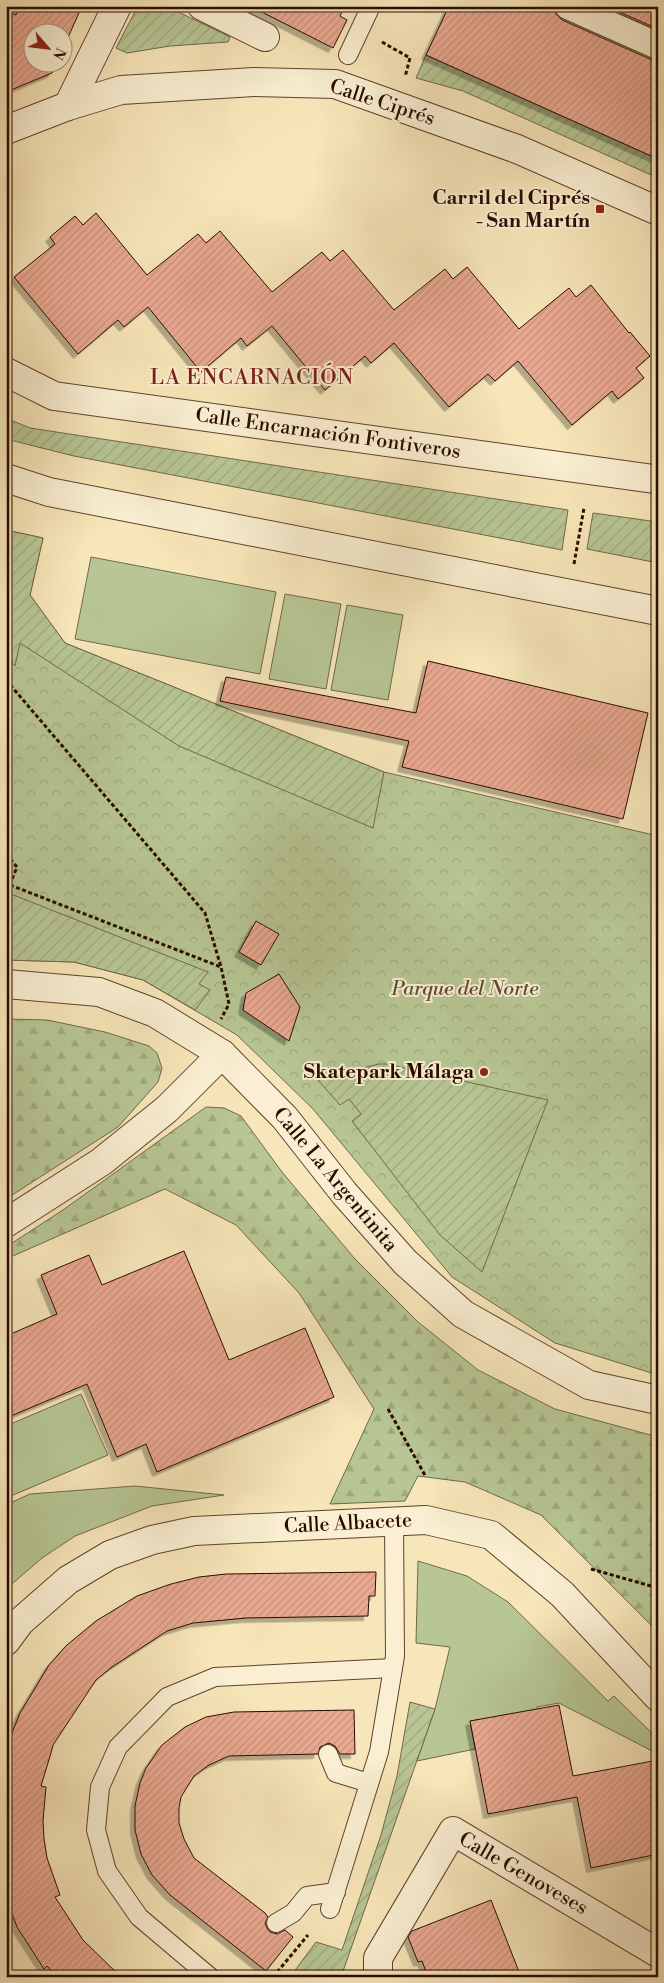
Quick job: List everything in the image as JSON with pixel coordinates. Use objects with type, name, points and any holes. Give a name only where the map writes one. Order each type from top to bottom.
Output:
[{"type":"street","points":[[68,106],[117,6]]},
{"type":"street","points":[[202,6],[265,37]]},
{"type":"street","points":[[568,6],[658,46]]},
{"type":"street","name":"Calle Ciprés","points":[[6,130],[68,106],[121,90],[254,82],[335,84],[517,149],[658,211]]},
{"type":"street","name":"Calle Encarnación Fontiveros","points":[[6,372],[54,396],[654,479]]},
{"type":"street","points":[[6,478],[49,492],[658,611]]},
{"type":"street","name":"Calle La Argentinita","points":[[6,984],[99,992],[155,1013],[222,1054],[285,1118],[344,1193],[405,1262],[463,1314],[589,1385],[658,1400]]},
{"type":"street","points":[[6,1223],[101,1162],[167,1109],[222,1054]]},
{"type":"street","name":"Calle Albacete","points":[[6,1641],[20,1622],[68,1580],[110,1555],[152,1540],[194,1531],[426,1520],[491,1536],[562,1594],[658,1697]]},
{"type":"street","name":"Calle Genoveses","points":[[378,1977],[378,1958],[453,1832],[658,1954]]},
{"type":"lane","points":[[348,56],[371,6]]},
{"type":"lane","points":[[330,1909],[379,1752],[395,1656],[394,1521]]},
{"type":"lane","points":[[210,1977],[139,1917],[107,1871],[96,1830],[100,1787],[118,1747],[168,1697],[214,1677],[393,1668]]},
{"type":"lane","points":[[328,1754],[336,1773],[370,1783]]},
{"type":"lane","points":[[276,1923],[294,1913],[307,1896],[336,1892]]},
{"type":"path","points":[[383,34],[380,41],[410,58],[398,106]]},
{"type":"path","points":[[574,560],[584,508]]},
{"type":"path","points":[[6,680],[205,913],[221,967],[229,1004],[220,1020]]},
{"type":"path","points":[[6,854],[17,867],[6,894]]},
{"type":"path","points":[[10,885],[221,967]]},
{"type":"path","points":[[388,1409],[426,1477]]},
{"type":"path","points":[[591,1569],[658,1588]]},
{"type":"path","points":[[273,1977],[330,1909]]},
{"type":"green space","points":[[138,6],[166,6],[230,37],[228,42],[170,46],[127,53],[116,48]]},
{"type":"green space","points":[[426,55],[658,159],[658,178],[463,91],[416,78]]},
{"type":"green space","points":[[6,418],[30,428],[568,510],[562,550],[74,456],[6,439]]},
{"type":"green space","points":[[593,513],[658,522],[658,563],[587,549]]},
{"type":"green space","name":"Parque del Norte","points":[[6,530],[43,538],[30,595],[65,643],[384,772],[658,836],[658,1375],[555,1343],[452,1277],[313,1109],[237,1035],[143,980],[74,962],[6,960]]},
{"type":"green space","points":[[6,530],[43,538],[30,595],[65,643],[384,772],[373,828],[179,746],[20,643],[15,666],[6,656]]},
{"type":"green space","points":[[91,557],[276,592],[260,674],[75,639]]},
{"type":"green space","points":[[285,594],[341,604],[326,689],[269,679]]},
{"type":"green space","points":[[347,605],[403,615],[388,700],[331,690]]},
{"type":"green space","points":[[11,894],[208,972],[199,984],[210,990],[195,1010],[143,980],[74,962],[6,960],[6,910]]},
{"type":"green space","points":[[6,1019],[47,1020],[105,1032],[149,1046],[157,1053],[162,1068],[158,1082],[118,1127],[6,1199]]},
{"type":"green space","points":[[379,1064],[387,1064],[548,1100],[482,1272],[440,1235],[352,1121],[361,1114],[349,1099],[340,1105],[317,1079]]},
{"type":"green space","points":[[206,1107],[224,1108],[241,1116],[282,1172],[355,1259],[418,1322],[478,1370],[555,1409],[658,1437],[658,1632],[541,1515],[465,1482],[418,1476],[405,1501],[330,1504],[374,1409],[299,1293],[236,1225],[165,1189],[6,1259],[6,1247],[63,1210]]},
{"type":"green space","points":[[81,1394],[108,1455],[6,1498],[6,1426]]},
{"type":"green space","points":[[135,1486],[224,1495],[152,1506],[75,1536],[42,1558],[6,1589],[6,1505],[30,1494]]},
{"type":"green space","points":[[418,1561],[467,1576],[508,1602],[608,1701],[614,1696],[658,1739],[658,1754],[559,1703],[537,1707],[538,1712],[470,1721],[475,1749],[417,1761],[435,1709],[450,1647],[416,1643]]},
{"type":"green space","points":[[410,1702],[435,1709],[341,1977],[290,1977],[316,1942],[342,1950],[381,1835],[397,1776]]},
{"type":"building","points":[[20,6],[82,6],[72,28],[72,22],[22,22],[22,72],[52,72],[6,92],[6,11],[16,15]]},
{"type":"building","points":[[250,6],[345,6],[340,16],[347,20],[333,48]]},
{"type":"building","points":[[449,6],[553,6],[556,14],[562,20],[658,61],[658,159],[426,55]]},
{"type":"building","points":[[606,6],[658,6],[658,29]]},
{"type":"building","points":[[96,213],[147,275],[198,234],[206,243],[220,231],[272,292],[322,252],[330,261],[343,250],[394,310],[445,269],[453,279],[467,267],[519,329],[569,288],[576,297],[591,285],[650,356],[636,368],[644,378],[618,399],[612,391],[572,425],[518,361],[495,381],[488,374],[449,407],[394,343],[371,363],[365,356],[325,390],[272,326],[247,346],[241,338],[201,372],[148,307],[124,327],[118,320],[78,354],[14,277],[55,244],[50,237],[75,216],[83,225]]},
{"type":"building","points":[[428,661],[648,713],[623,819],[402,767],[409,741],[220,701],[226,677],[416,713]]},
{"type":"building","points":[[256,921],[279,934],[261,965],[239,952]]},
{"type":"building","points":[[279,974],[300,1007],[289,1041],[243,1010],[246,993]]},
{"type":"building","points":[[184,1251],[229,1360],[305,1328],[334,1397],[157,1472],[146,1444],[117,1457],[87,1384],[6,1418],[6,1336],[57,1314],[41,1275],[89,1255],[102,1285]]},
{"type":"building","points":[[376,1572],[375,1596],[369,1596],[368,1616],[246,1618],[193,1623],[167,1631],[112,1667],[96,1680],[53,1745],[41,1786],[46,1787],[43,1821],[44,1839],[47,1858],[60,1895],[55,1897],[83,1940],[121,1977],[57,1977],[47,1966],[44,1969],[17,1927],[6,1898],[6,1748],[20,1713],[49,1665],[67,1645],[96,1621],[137,1596],[171,1584],[199,1577],[226,1574]]},
{"type":"building","points":[[559,1705],[573,1776],[658,1760],[658,1854],[591,1868],[577,1797],[488,1814],[470,1721]]},
{"type":"building","points":[[354,1710],[355,1754],[340,1754],[335,1746],[329,1743],[320,1747],[318,1754],[229,1756],[209,1765],[194,1776],[181,1797],[179,1823],[184,1839],[194,1858],[265,1913],[268,1917],[265,1923],[270,1932],[277,1934],[285,1930],[293,1937],[266,1971],[170,1895],[152,1875],[141,1854],[135,1830],[135,1806],[140,1783],[146,1768],[162,1745],[185,1727],[206,1717],[234,1712]]},
{"type":"building","points":[[491,1900],[521,1977],[428,1977],[422,1961],[418,1962],[408,1937],[412,1931]]},
{"type":"place","name":"Carril del Ciprés - San Martín","points":[[600,209]]},
{"type":"place","name":"Skatepark Málaga","points":[[484,1072]]},
{"type":"district","name":"LA ENCARNACIÓN","points":[[252,378]]}]
